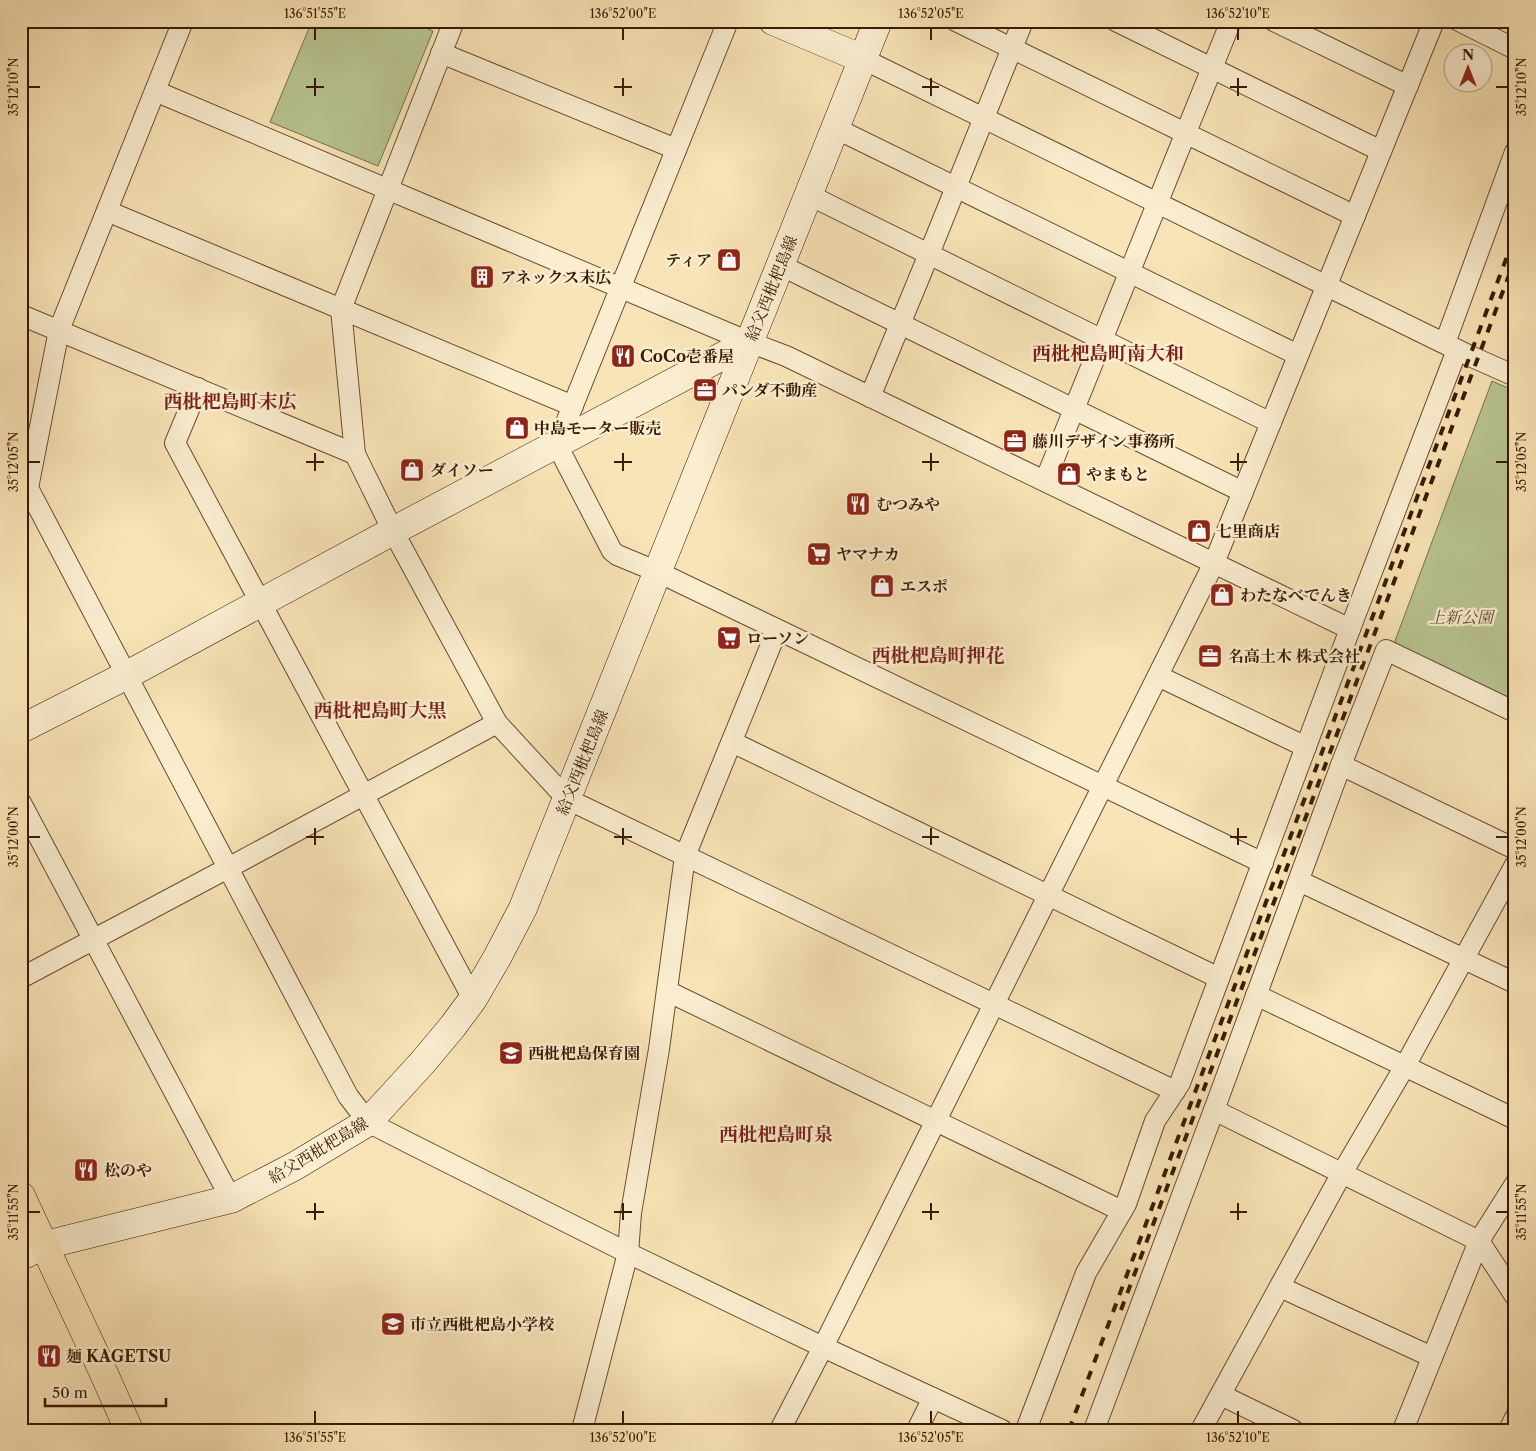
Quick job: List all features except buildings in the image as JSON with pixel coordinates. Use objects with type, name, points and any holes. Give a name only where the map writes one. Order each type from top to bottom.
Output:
[{"type":"main road","points":[[773,21],[863,59]]},
{"type":"main road","name":"給父西枇杷島線","points":[[33,1251],[231,1199],[295,1166],[368,1122],[423,1062],[473,999],[523,908],[878,21]]},
{"type":"main road","points":[[21,730],[749,342]]},
{"type":"main road","points":[[21,1196],[33,1251],[102,1367],[129,1430]]},
{"type":"street","points":[[183,21],[58,330],[25,491],[127,675],[348,1096],[368,1122],[628,1253],[823,1347],[1002,1430]]},
{"type":"street","points":[[454,21],[341,309],[355,454],[393,531],[497,722],[567,799],[1175,1091]]},
{"type":"street","points":[[728,21],[557,445],[612,551],[1263,863]]},
{"type":"street","points":[[956,21],[1355,216]]},
{"type":"street","points":[[870,397],[1023,21]]},
{"type":"street","points":[[1116,21],[1381,151]]},
{"type":"street","points":[[1045,481],[1231,21]]},
{"type":"street","points":[[1274,21],[1408,86]]},
{"type":"street","points":[[780,1430],[1214,563],[1434,21]]},
{"type":"street","points":[[1458,21],[1515,48]]},
{"type":"street","points":[[441,53],[676,149]]},
{"type":"street","points":[[863,59],[1451,347],[1515,376]]},
{"type":"street","points":[[155,91],[620,288],[786,356],[1350,629]]},
{"type":"street","points":[[836,128],[1298,355]]},
{"type":"street","points":[[1026,1430],[1086,1273],[1122,1211],[1155,1121],[1180,1084],[1350,629],[1451,347],[1515,152]]},
{"type":"street","points":[[809,195],[1271,423]]},
{"type":"street","points":[[107,211],[573,406]]},
{"type":"street","points":[[780,266],[1243,492]]},
{"type":"street","points":[[21,315],[355,454]]},
{"type":"street","points":[[198,388],[175,443],[473,999]]},
{"type":"street","points":[[582,1430],[628,1253],[631,1213],[652,1096],[685,856],[777,630]]},
{"type":"street","points":[[1094,1430],[1386,650],[1515,712]]},
{"type":"street","points":[[1158,676],[1306,747]]},
{"type":"street","points":[[21,978],[497,722]]},
{"type":"street","points":[[732,742],[1220,978]]},
{"type":"street","points":[[1341,766],[1515,849]]},
{"type":"street","points":[[21,803],[231,1199]]},
{"type":"street","points":[[1202,1430],[1342,1173],[1404,1066],[1515,865]]},
{"type":"street","points":[[1299,881],[1515,983]]},
{"type":"street","points":[[667,991],[1122,1211]]},
{"type":"street","points":[[1256,995],[1515,1119]]},
{"type":"street","points":[[1214,1110],[1479,1241],[1515,1296]]},
{"type":"street","points":[[1403,1430],[1479,1241],[1515,1184]]},
{"type":"street","points":[[1280,1287],[1432,1357]]},
{"type":"street","points":[[1221,1395],[1293,1430]]},
{"type":"street","points":[[917,1430],[933,1398]]},
{"type":"street","points":[[1509,1430],[1515,1418]]},
{"type":"green space","points":[[312,21],[409,21],[433,31],[378,166],[270,122]]},
{"type":"green space","name":"上新公園","points":[[1492,381],[1515,391],[1515,704],[1397,647],[1395,641]]},
{"type":"railway","points":[[1069,1430],[1515,235]]},
{"type":"railway","points":[[1121,1310],[1515,259]]},
{"type":"place","name":"ティア","points":[[729,260]]},
{"type":"place","name":"アネックス末広","points":[[482,277]]},
{"type":"place","name":"CoCo壱番屋","points":[[623,356]]},
{"type":"place","name":"パンダ不動産","points":[[705,390]]},
{"type":"place","name":"中島モーター販売","points":[[517,428]]},
{"type":"place","name":"藤川デザイン事務所","points":[[1015,441]]},
{"type":"place","name":"ダイソー","points":[[412,470]]},
{"type":"place","name":"やまもと","points":[[1069,474]]},
{"type":"place","name":"むつみや","points":[[858,504]]},
{"type":"place","name":"七里商店","points":[[1199,531]]},
{"type":"place","name":"ヤマナカ","points":[[819,554]]},
{"type":"place","name":"エスポ","points":[[882,586]]},
{"type":"place","name":"わたなべでんき","points":[[1222,595]]},
{"type":"place","name":"ローソン","points":[[729,638]]},
{"type":"place","name":"名高土木 株式会社","points":[[1210,656]]},
{"type":"place","name":"西枇杷島保育園","points":[[511,1053]]},
{"type":"place","name":"松のや","points":[[86,1170]]},
{"type":"place","name":"市立西枇杷島小学校","points":[[393,1324]]},
{"type":"place","name":"麺 KAGETSU","points":[[49,1356]]},
{"type":"district","name":"西枇杷島町南大和","points":[[1108,353]]},
{"type":"district","name":"西枇杷島町末広","points":[[230,401]]},
{"type":"district","name":"西枇杷島町押花","points":[[938,655]]},
{"type":"district","name":"西枇杷島町大黒","points":[[380,710]]},
{"type":"district","name":"西枇杷島町泉","points":[[776,1134]]}]
